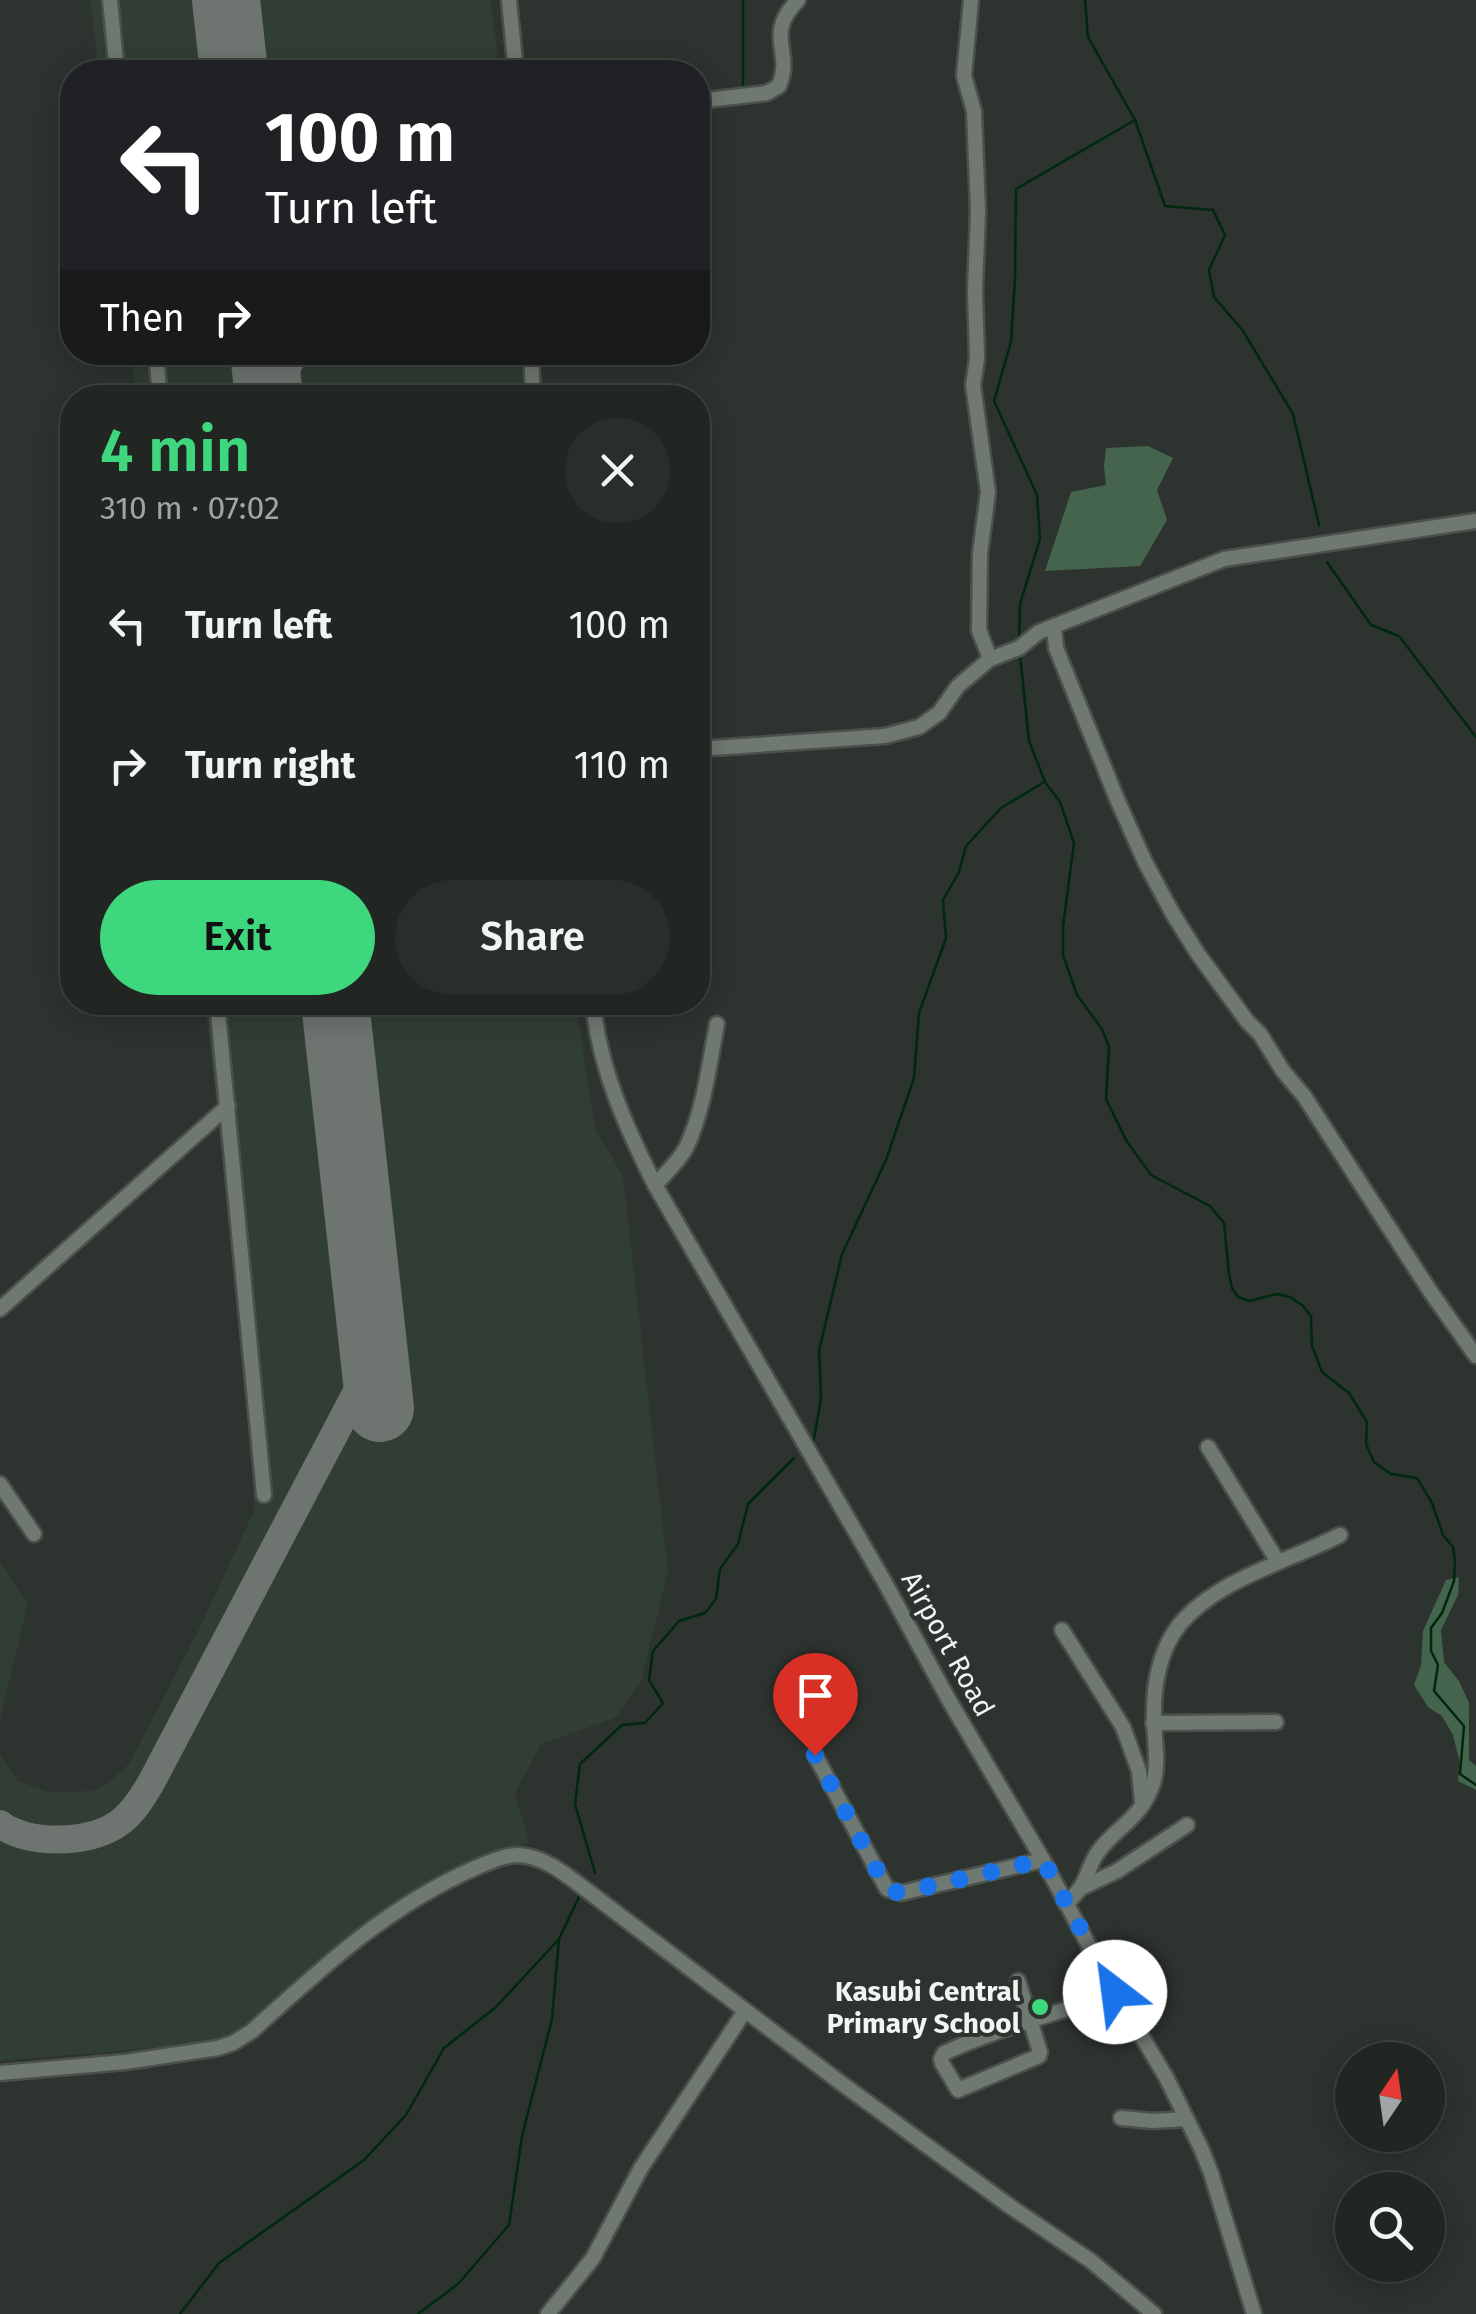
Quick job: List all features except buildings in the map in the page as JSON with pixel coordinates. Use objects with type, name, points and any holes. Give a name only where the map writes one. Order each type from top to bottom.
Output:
[{"type":"street","points":[[110,0],[117,60]]},
{"type":"street","points":[[509,0],[515,60]]},
{"type":"street","points":[[710,100],[767,93],[779,86],[783,70],[781,23],[798,0]]},
{"type":"street","points":[[971,0],[964,76],[974,111],[977,167],[974,386],[988,503],[980,554],[979,630],[990,659]]},
{"type":"street","points":[[710,747],[885,736],[906,731],[939,713],[958,686],[990,659],[1019,648],[1039,632],[1224,558],[1476,521]]},
{"type":"street","points":[[1054,626],[1056,648],[1117,799],[1186,935],[1304,1096],[1476,1356]]},
{"type":"street","points":[[218,1015],[264,1496]]},
{"type":"street","name":"Airport Road","points":[[594,1015],[606,1070],[655,1184],[1166,2078],[1212,2177],[1254,2314]]},
{"type":"street","points":[[655,1184],[676,1164],[692,1132],[717,1024]]},
{"type":"street","points":[[0,1309],[228,1106]]},
{"type":"street","points":[[1208,1447],[1278,1562]]},
{"type":"street","points":[[0,1484],[34,1534]]},
{"type":"street","points":[[1066,1904],[1080,1888],[1096,1855],[1136,1816],[1154,1777],[1153,1723],[1159,1667],[1177,1628],[1216,1594],[1247,1576],[1340,1535]]},
{"type":"street","points":[[1062,1630],[1123,1727],[1139,1772],[1142,1802]]},
{"type":"street","points":[[1153,1723],[1276,1722]]},
{"type":"street","points":[[815,1755],[887,1889],[900,1893],[1043,1860]]},
{"type":"street","points":[[1080,1888],[1117,1872],[1187,1825]]},
{"type":"street","points":[[0,2073],[125,2062],[218,2048],[233,2042],[390,1913],[452,1878],[501,1858],[533,1857],[563,1873],[745,2011],[1090,2261],[1154,2314]]},
{"type":"street","points":[[1018,1981],[1030,2022],[1039,2056],[958,2090],[942,2062],[944,2053],[1030,2022],[1115,1992]]},
{"type":"street","points":[[548,2314],[593,2258],[641,2168],[745,2011]]},
{"type":"street","points":[[1121,2118],[1154,2122],[1186,2119]]},
{"type":"shaded area","points":[[90,0],[491,0],[498,60],[98,60]]},
{"type":"shaded area","points":[[132,365],[521,365],[522,385],[135,385]]},
{"type":"shaded area","points":[[206,1015],[578,1015],[595,1128],[623,1176],[668,1572],[641,1682],[615,1718],[541,1744],[515,1793],[529,1843],[470,1863],[395,1904],[224,2042],[0,2061],[0,1753],[18,1781],[49,1792],[94,1791],[129,1764],[254,1511],[253,1422]]},
{"type":"shaded area","points":[[0,1561],[28,1604],[1,1715],[0,1742]]},
{"type":"green space","points":[[1148,446],[1173,458],[1157,490],[1167,520],[1140,566],[1045,571],[1071,492],[1106,485],[1106,448]]},
{"type":"green space","points":[[1459,1577],[1458,1595],[1441,1630],[1444,1662],[1469,1703],[1469,1760],[1476,1766],[1476,1790],[1458,1781],[1460,1763],[1453,1735],[1442,1716],[1428,1707],[1414,1685],[1421,1665],[1423,1631],[1446,1580]]},
{"type":"waterway","points":[[743,0],[743,90]]},
{"type":"waterway","points":[[1085,0],[1088,37],[1135,120],[1165,206],[1213,210],[1225,235],[1209,270],[1214,297],[1243,331],[1293,414],[1319,525]]},
{"type":"waterway","points":[[1019,642],[1020,604],[1040,539],[1037,495],[994,401],[1011,342],[1016,189],[1135,120]]},
{"type":"waterway","points":[[1327,562],[1371,625],[1399,636],[1476,737]]},
{"type":"waterway","points":[[1020,655],[1029,741],[1045,782],[1060,802],[1074,843],[1063,955],[1077,995],[1102,1029],[1109,1047],[1106,1099],[1126,1140],[1151,1175],[1210,1206],[1224,1223],[1229,1274],[1238,1297],[1249,1301],[1277,1294],[1290,1297],[1311,1316],[1312,1346],[1322,1372],[1349,1393],[1367,1422],[1366,1444],[1374,1462],[1391,1474],[1417,1478],[1432,1503],[1443,1535],[1453,1547],[1455,1561],[1454,1581],[1442,1613],[1431,1628],[1431,1651],[1438,1665],[1434,1691],[1464,1726],[1460,1774],[1476,1785]]},
{"type":"waterway","points":[[813,1444],[821,1399],[819,1351],[842,1254],[886,1160],[914,1078],[919,1013],[946,938],[943,900],[959,872],[966,846],[1001,808],[1044,782]]},
{"type":"waterway","points":[[595,1873],[575,1804],[580,1764],[622,1725],[645,1723],[663,1703],[649,1680],[653,1651],[679,1621],[705,1613],[716,1599],[720,1569],[738,1544],[748,1504],[794,1458]]},
{"type":"waterway","points":[[418,2314],[458,2284],[509,2225],[522,2136],[552,2019],[559,1939],[579,1897]]},
{"type":"waterway","points":[[180,2314],[219,2263],[364,2160],[406,2115],[444,2048],[496,2007],[559,1939]]},
{"type":"taxiway","points":[[278,385],[288,365]]},
{"type":"taxiway","points":[[0,1824],[25,1836],[74,1839],[116,1825],[137,1805],[374,1359]]},
{"type":"runway","points":[[226,0],[233,60]]},
{"type":"runway","points":[[265,365],[268,385]]},
{"type":"runway","points":[[336,1015],[380,1408]]},
{"type":"place","name":"Kasubi Central Primary School","points":[[1040,2007]]},
{"type":"route","points":[[815,1755],[887,1889],[900,1893],[1043,1860],[1115,1992]]}]
